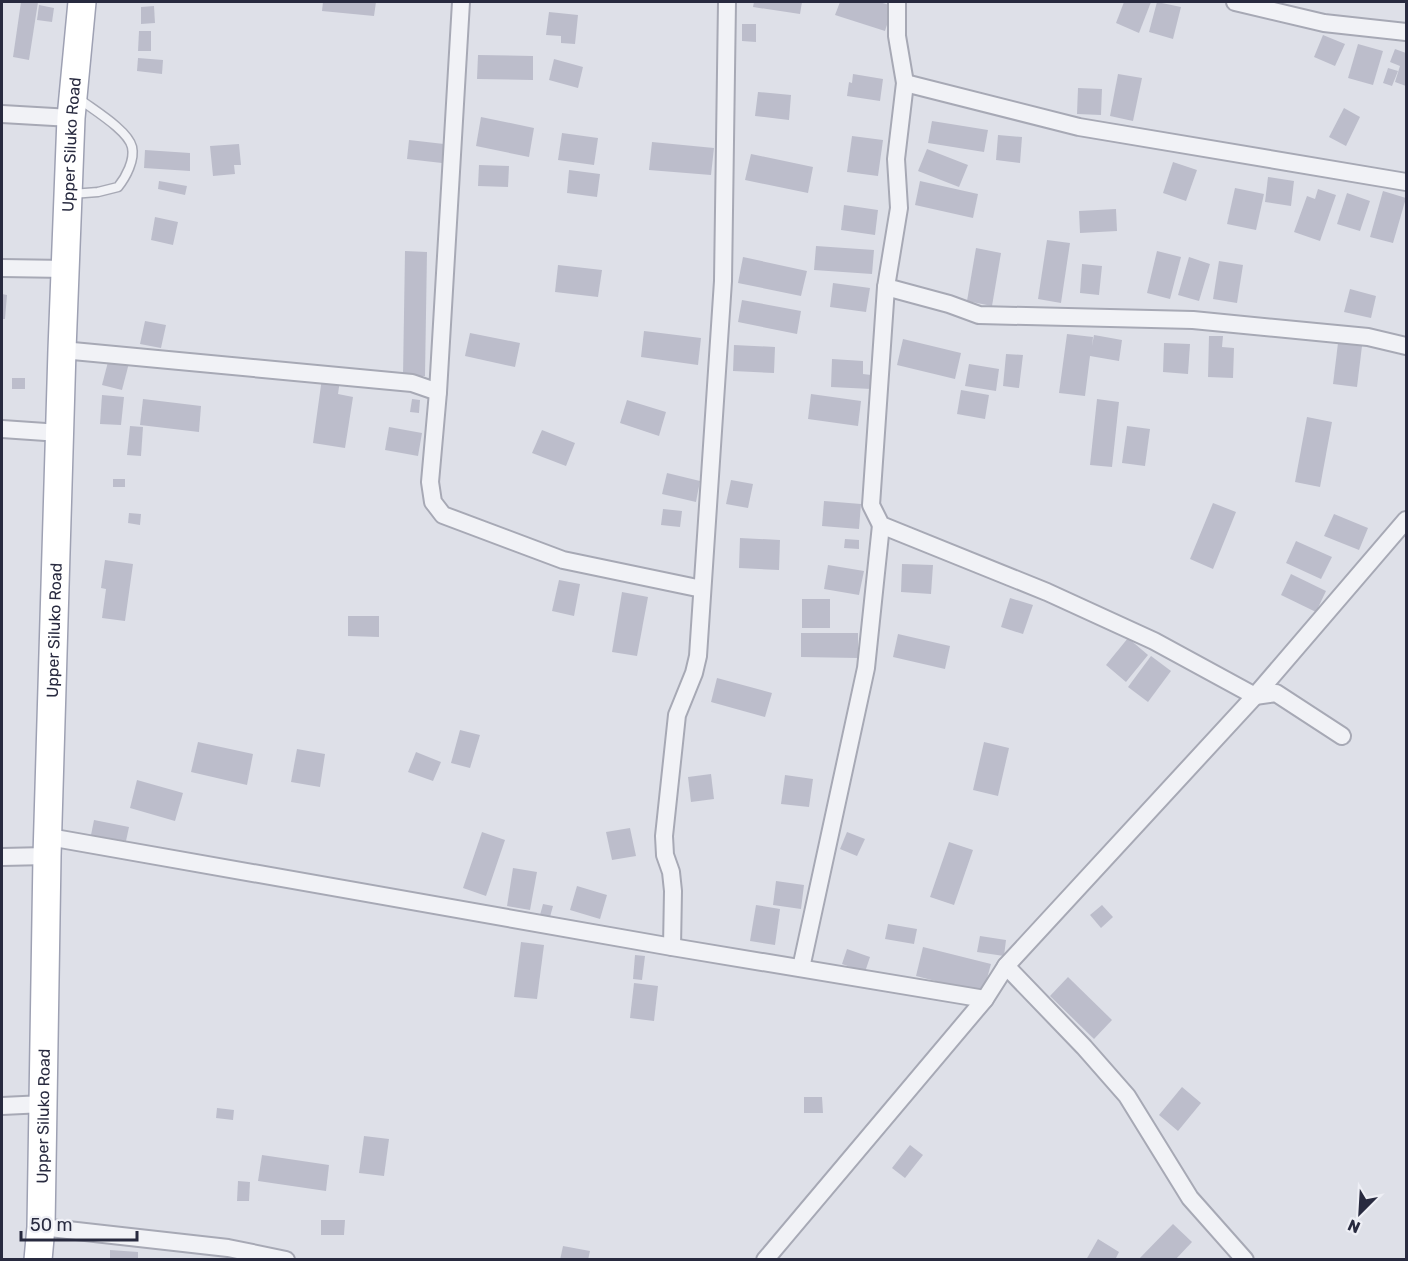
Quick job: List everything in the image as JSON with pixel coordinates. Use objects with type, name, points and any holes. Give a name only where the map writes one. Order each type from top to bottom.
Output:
[{"type":"main road","name":"Upper Siluko Road","points":[[38,1260],[41,1227],[48,847],[62,350],[72,106],[82,2]]},
{"type":"street","points":[[461,2],[438,392],[430,482],[433,502],[443,515],[563,560],[702,589]]},
{"type":"street","points":[[672,947],[673,891],[671,872],[665,855],[664,836],[677,715],[694,673],[698,656],[723,281],[726,2]]},
{"type":"street","points":[[801,968],[866,668],[881,525],[872,505],[886,287],[899,208],[896,159],[905,83],[897,36],[897,2]]},
{"type":"street","points":[[1235,2],[1324,23],[1407,32]]},
{"type":"street","points":[[905,83],[1079,127],[1407,182]]},
{"type":"street","points":[[2,114],[72,106]]},
{"type":"street","points":[[2,268],[66,269]]},
{"type":"street","points":[[886,287],[980,315],[1193,320],[1368,337],[1407,346]]},
{"type":"street","points":[[62,350],[412,383],[438,392]]},
{"type":"street","points":[[2,429],[60,433]]},
{"type":"street","points":[[765,1260],[985,999],[1006,966],[1255,696],[1407,520]]},
{"type":"street","points":[[881,525],[1047,592],[1154,641],[1255,696],[1276,693],[1342,736]]},
{"type":"street","points":[[2,857],[48,847],[985,999]]},
{"type":"street","points":[[1006,966],[1084,1047],[1127,1096],[1190,1198],[1245,1260]]},
{"type":"street","points":[[2,1106],[44,1104]]},
{"type":"street","points":[[41,1227],[228,1248],[286,1260]]},
{"type":"lane","points":[[69,194],[98,192],[118,187],[129,172],[132,147],[122,132],[72,106]]},
{"type":"building","points":[[21,2],[38,2],[29,60],[13,57]]},
{"type":"building","points":[[323,2],[376,2],[374,16],[322,11]]},
{"type":"building","points":[[754,2],[802,2],[800,14],[753,7]]},
{"type":"building","points":[[840,2],[879,2],[893,6],[885,31],[835,15]]},
{"type":"building","points":[[1124,2],[1151,2],[1139,33],[1116,23]]},
{"type":"building","points":[[1157,2],[1181,7],[1173,39],[1149,32]]},
{"type":"building","points":[[39,5],[54,8],[52,22],[37,20]]},
{"type":"building","points":[[154,6],[155,23],[141,24],[141,7]]},
{"type":"building","points":[[549,12],[578,15],[575,44],[561,43],[561,36],[546,35]]},
{"type":"building","points":[[742,24],[756,24],[756,42],[742,41]]},
{"type":"building","points":[[139,31],[151,31],[151,51],[138,51]]},
{"type":"building","points":[[1323,35],[1345,44],[1335,66],[1314,57]]},
{"type":"building","points":[[1358,44],[1383,51],[1373,85],[1348,78]]},
{"type":"building","points":[[1395,49],[1406,53],[1406,86],[1395,82],[1400,66],[1390,62]]},
{"type":"building","points":[[478,55],[533,56],[533,80],[477,79]]},
{"type":"building","points":[[138,58],[163,60],[162,74],[137,71]]},
{"type":"building","points":[[554,59],[583,67],[578,88],[549,80]]},
{"type":"building","points":[[1388,68],[1398,71],[1392,86],[1383,83]]},
{"type":"building","points":[[853,74],[883,79],[880,101],[847,96]]},
{"type":"building","points":[[1118,74],[1142,78],[1133,121],[1110,116]]},
{"type":"building","points":[[1078,88],[1102,89],[1101,115],[1077,114]]},
{"type":"building","points":[[758,92],[791,95],[789,120],[755,116]]},
{"type":"building","points":[[1344,108],[1360,117],[1346,146],[1329,137]]},
{"type":"building","points":[[481,117],[534,128],[529,157],[476,146]]},
{"type":"building","points":[[932,121],[988,130],[984,152],[928,143]]},
{"type":"building","points":[[562,133],[598,138],[594,165],[558,160]]},
{"type":"building","points":[[998,135],[1022,137],[1020,163],[996,160]]},
{"type":"building","points":[[852,136],[883,140],[878,176],[847,172]]},
{"type":"building","points":[[409,140],[444,144],[442,163],[407,159]]},
{"type":"building","points":[[652,142],[714,148],[711,175],[649,170]]},
{"type":"building","points":[[239,144],[241,165],[234,165],[235,174],[213,176],[210,146]]},
{"type":"building","points":[[927,149],[968,165],[959,187],[918,171]]},
{"type":"building","points":[[145,150],[190,153],[190,171],[144,168]]},
{"type":"building","points":[[751,154],[813,167],[808,193],[745,180]]},
{"type":"building","points":[[1173,162],[1197,170],[1186,201],[1163,193]]},
{"type":"building","points":[[479,165],[509,166],[508,187],[478,186]]},
{"type":"building","points":[[569,170],[600,174],[597,197],[567,193]]},
{"type":"building","points":[[1268,177],[1294,181],[1291,206],[1265,202]]},
{"type":"building","points":[[159,181],[187,186],[185,195],[158,189]]},
{"type":"building","points":[[920,181],[978,194],[973,218],[915,205]]},
{"type":"building","points":[[1235,188],[1264,194],[1256,230],[1227,224]]},
{"type":"building","points":[[1318,189],[1336,195],[1320,241],[1294,232],[1307,196],[1315,199]]},
{"type":"building","points":[[1383,191],[1406,198],[1393,243],[1370,237]]},
{"type":"building","points":[[1347,193],[1370,201],[1360,231],[1337,224]]},
{"type":"building","points":[[844,205],[878,210],[875,235],[841,230]]},
{"type":"building","points":[[1116,209],[1117,231],[1080,233],[1079,211]]},
{"type":"building","points":[[155,217],[178,222],[173,245],[151,240]]},
{"type":"building","points":[[1047,240],[1070,243],[1061,303],[1038,299]]},
{"type":"building","points":[[816,246],[874,250],[872,274],[814,270]]},
{"type":"building","points":[[976,248],[1001,253],[992,306],[967,301]]},
{"type":"building","points":[[405,251],[427,252],[425,376],[403,376]]},
{"type":"building","points":[[1157,251],[1181,257],[1170,299],[1147,293]]},
{"type":"building","points":[[743,257],[807,271],[801,296],[738,283]]},
{"type":"building","points":[[1189,257],[1210,264],[1199,301],[1178,295]]},
{"type":"building","points":[[1219,261],[1243,265],[1237,303],[1213,299]]},
{"type":"building","points":[[1082,264],[1102,266],[1099,295],[1080,293]]},
{"type":"building","points":[[558,265],[602,270],[598,297],[555,292]]},
{"type":"building","points":[[833,283],[870,288],[866,312],[830,307]]},
{"type":"building","points":[[1350,289],[1376,296],[1371,318],[1344,312]]},
{"type":"building","points":[[2,294],[7,295],[5,319],[2,319]]},
{"type":"building","points":[[742,300],[801,311],[797,334],[738,322]]},
{"type":"building","points":[[145,321],[166,325],[161,348],[140,344]]},
{"type":"building","points":[[644,331],[701,338],[698,365],[641,357]]},
{"type":"building","points":[[470,333],[520,343],[515,367],[465,356]]},
{"type":"building","points":[[1067,334],[1093,337],[1092,346],[1094,335],[1122,340],[1119,361],[1090,356],[1085,396],[1059,393]]},
{"type":"building","points":[[1209,336],[1223,336],[1222,347],[1234,348],[1233,378],[1208,377]]},
{"type":"building","points":[[903,339],[961,353],[955,379],[897,365]]},
{"type":"building","points":[[1164,343],[1190,344],[1188,374],[1163,372]]},
{"type":"building","points":[[1338,343],[1362,346],[1357,387],[1333,384]]},
{"type":"building","points":[[734,345],[775,347],[774,373],[733,371]]},
{"type":"building","points":[[1006,354],[1023,355],[1019,388],[1003,386]]},
{"type":"building","points":[[109,358],[129,363],[122,390],[102,385]]},
{"type":"building","points":[[832,359],[863,361],[863,374],[871,375],[871,389],[831,387]]},
{"type":"building","points":[[969,364],[999,369],[996,391],[965,386]]},
{"type":"building","points":[[12,378],[25,378],[25,389],[12,389]]},
{"type":"building","points":[[322,378],[340,380],[338,394],[353,397],[345,448],[313,443]]},
{"type":"building","points":[[961,390],[989,395],[985,419],[957,414]]},
{"type":"building","points":[[811,394],[861,401],[858,426],[808,419]]},
{"type":"building","points":[[102,395],[124,397],[121,425],[100,424]]},
{"type":"building","points":[[143,399],[201,406],[199,432],[140,425]]},
{"type":"building","points":[[412,399],[420,400],[419,413],[410,412]]},
{"type":"building","points":[[1097,399],[1119,402],[1112,467],[1090,465]]},
{"type":"building","points":[[627,400],[666,412],[659,436],[620,423]]},
{"type":"building","points":[[1307,417],[1332,422],[1320,487],[1295,482]]},
{"type":"building","points":[[130,426],[143,427],[141,456],[127,455]]},
{"type":"building","points":[[1127,426],[1150,429],[1145,466],[1122,463]]},
{"type":"building","points":[[389,427],[422,433],[418,456],[385,450]]},
{"type":"building","points":[[542,430],[575,443],[566,466],[532,453]]},
{"type":"building","points":[[667,473],[700,481],[696,502],[662,494]]},
{"type":"building","points":[[113,479],[125,479],[125,487],[113,487]]},
{"type":"building","points":[[731,480],[753,484],[748,508],[726,504]]},
{"type":"building","points":[[824,501],[861,504],[859,529],[822,526]]},
{"type":"building","points":[[1213,503],[1236,512],[1213,569],[1190,559]]},
{"type":"building","points":[[663,509],[682,511],[680,527],[661,525]]},
{"type":"building","points":[[129,513],[141,514],[140,525],[128,523]]},
{"type":"building","points":[[1334,514],[1368,528],[1359,550],[1324,536]]},
{"type":"building","points":[[740,538],[780,540],[779,570],[739,568]]},
{"type":"building","points":[[845,539],[859,540],[859,549],[844,548]]},
{"type":"building","points":[[1296,541],[1332,557],[1321,579],[1286,563]]},
{"type":"building","points":[[105,560],[133,564],[125,621],[102,618],[106,589],[101,588]]},
{"type":"building","points":[[902,564],[933,565],[931,594],[901,592]]},
{"type":"building","points":[[828,565],[864,571],[859,595],[824,589]]},
{"type":"building","points":[[1291,574],[1326,591],[1316,612],[1281,595]]},
{"type":"building","points":[[559,580],[580,584],[574,616],[552,611]]},
{"type":"building","points":[[622,592],[648,597],[637,656],[612,652]]},
{"type":"building","points":[[1010,598],[1033,605],[1023,634],[1001,627]]},
{"type":"building","points":[[802,599],[830,599],[830,628],[802,628]]},
{"type":"building","points":[[348,616],[379,616],[379,637],[348,636]]},
{"type":"building","points":[[801,633],[858,633],[858,658],[801,657]]},
{"type":"building","points":[[898,634],[950,646],[945,669],[893,657]]},
{"type":"building","points":[[1128,638],[1148,655],[1126,682],[1106,665]]},
{"type":"building","points":[[1151,656],[1171,671],[1148,702],[1128,687]]},
{"type":"building","points":[[717,678],[772,693],[765,717],[711,702]]},
{"type":"building","points":[[460,730],[480,735],[470,768],[451,763]]},
{"type":"building","points":[[198,742],[253,754],[247,785],[191,772]]},
{"type":"building","points":[[984,742],[1009,748],[998,796],[973,790]]},
{"type":"building","points":[[297,749],[325,754],[320,787],[291,782]]},
{"type":"building","points":[[416,752],[441,762],[433,781],[408,772]]},
{"type":"building","points":[[711,774],[714,799],[691,802],[688,777]]},
{"type":"building","points":[[785,775],[813,779],[809,807],[781,804]]},
{"type":"building","points":[[137,780],[183,793],[175,821],[130,808]]},
{"type":"building","points":[[94,820],[129,827],[126,841],[91,835]]},
{"type":"building","points":[[630,828],[636,856],[612,860],[606,832]]},
{"type":"building","points":[[482,832],[505,840],[486,896],[463,888]]},
{"type":"building","points":[[847,832],[865,839],[857,856],[840,849]]},
{"type":"building","points":[[949,842],[973,850],[954,905],[930,897]]},
{"type":"building","points":[[513,868],[537,872],[530,910],[507,906]]},
{"type":"building","points":[[776,881],[804,885],[801,909],[773,905]]},
{"type":"building","points":[[577,886],[607,895],[600,919],[570,910]]},
{"type":"building","points":[[543,904],[553,906],[550,917],[540,915]]},
{"type":"building","points":[[756,905],[780,909],[775,945],[750,941]]},
{"type":"building","points":[[1102,905],[1113,917],[1101,928],[1090,915]]},
{"type":"building","points":[[888,924],[917,929],[914,944],[885,939]]},
{"type":"building","points":[[980,936],[1006,940],[1004,956],[977,952]]},
{"type":"building","points":[[521,942],[544,945],[537,999],[514,997]]},
{"type":"building","points":[[923,947],[991,964],[983,993],[916,976]]},
{"type":"building","points":[[847,949],[870,957],[865,972],[842,964]]},
{"type":"building","points":[[635,955],[645,956],[642,980],[633,979]]},
{"type":"building","points":[[1068,977],[1112,1020],[1094,1039],[1050,996]]},
{"type":"building","points":[[634,983],[658,986],[654,1021],[630,1018]]},
{"type":"building","points":[[1182,1087],[1201,1103],[1178,1131],[1159,1115]]},
{"type":"building","points":[[804,1097],[822,1097],[823,1113],[804,1113]]},
{"type":"building","points":[[217,1108],[234,1110],[233,1120],[216,1118]]},
{"type":"building","points":[[364,1136],[389,1139],[384,1176],[359,1173]]},
{"type":"building","points":[[910,1145],[923,1155],[905,1178],[892,1168]]},
{"type":"building","points":[[262,1155],[329,1165],[326,1191],[258,1181]]},
{"type":"building","points":[[238,1181],[250,1182],[249,1201],[237,1201]]},
{"type":"building","points":[[321,1220],[345,1220],[344,1235],[321,1235]]},
{"type":"building","points":[[1173,1224],[1192,1242],[1175,1260],[1138,1260]]},
{"type":"building","points":[[1098,1239],[1119,1252],[1115,1260],[1086,1260]]},
{"type":"building","points":[[563,1246],[590,1251],[588,1260],[560,1260]]},
{"type":"building","points":[[110,1250],[138,1252],[138,1260],[110,1260]]}]
